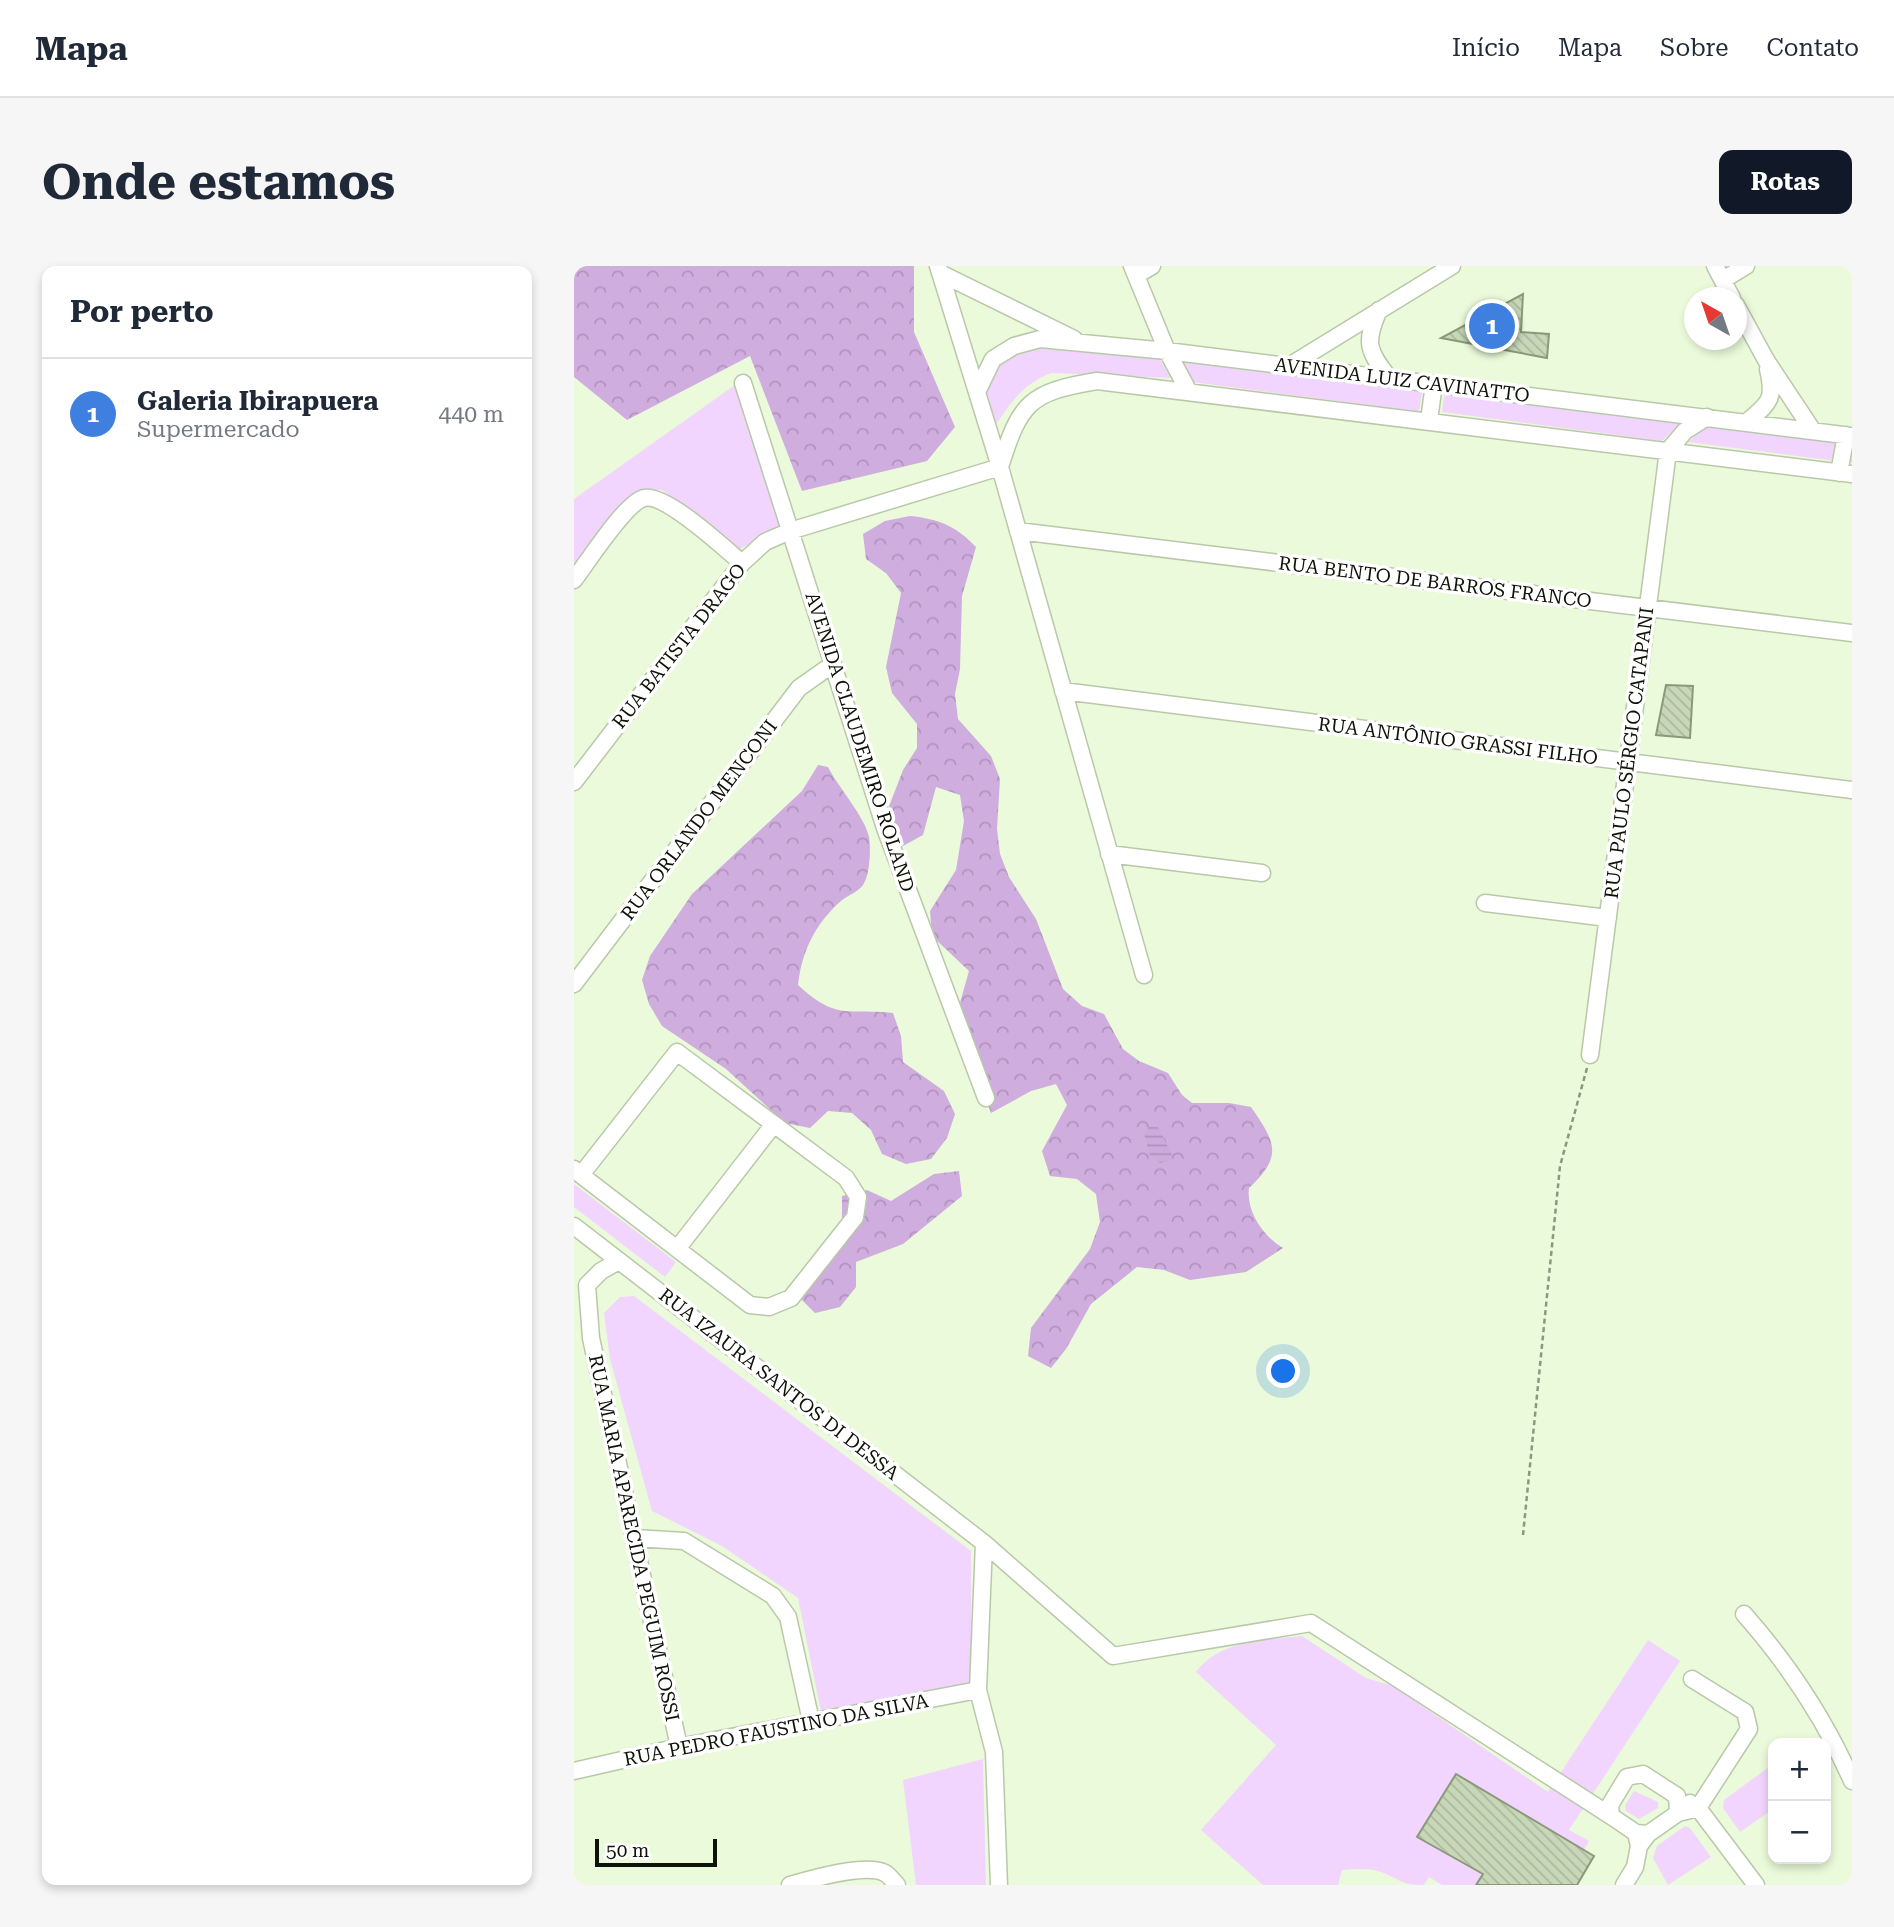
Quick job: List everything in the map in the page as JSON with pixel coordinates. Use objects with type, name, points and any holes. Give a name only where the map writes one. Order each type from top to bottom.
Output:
[{"type":"street","points":[[1152,266],[1135,271],[1167,351],[1188,390]]},
{"type":"street","points":[[1289,366],[1452,266]]},
{"type":"street","points":[[1719,273],[1746,266]]},
{"type":"street","points":[[939,270],[1082,343]]},
{"type":"street","points":[[939,270],[1000,467],[1144,975]]},
{"type":"street","points":[[1380,310],[1370,331],[1370,354],[1390,378]]},
{"type":"street","points":[[1747,324],[1766,360],[1813,430]]},
{"type":"street","name":"AVENIDA LUIZ CAVINATTO","points":[[977,392],[993,359],[1014,346],[1040,339],[1167,351],[1849,435]]},
{"type":"street","points":[[1748,422],[1769,404],[1773,390],[1766,360]]},
{"type":"street","name":"AVENIDA LUIZ CAVINATTO","points":[[1000,467],[1013,425],[1030,402],[1064,387],[1097,381],[1188,390],[1846,473]]},
{"type":"street","name":"AVENIDA CLAUDEMIRO ROLAND","points":[[743,383],[886,831],[986,1098]]},
{"type":"street","points":[[1429,421],[1434,384]]},
{"type":"street","points":[[1668,451],[1685,431],[1707,417]]},
{"type":"street","points":[[1846,473],[1849,435]]},
{"type":"street","name":"RUA PAULO SÉRGIO CATAPANI","points":[[1590,1055],[1668,451]]},
{"type":"street","name":"RUA BATISTA DRAGO","points":[[574,782],[742,563],[765,542],[790,531],[1000,467]]},
{"type":"street","points":[[574,580],[631,507],[644,498],[662,499],[742,563]]},
{"type":"street","name":"RUA BENTO DE BARROS FRANCO","points":[[1018,531],[1852,633]]},
{"type":"street","name":"RUA ORLANDO MENCONI","points":[[574,984],[800,688],[832,664]]},
{"type":"street","name":"RUA ANTÔNIO GRASSI FILHO","points":[[1063,691],[1852,790]]},
{"type":"street","points":[[1110,854],[1262,873]]},
{"type":"street","points":[[1485,903],[1608,918]]},
{"type":"street","points":[[677,1052],[774,1124],[846,1178],[858,1197],[855,1217],[791,1298],[769,1307],[750,1305],[578,1172],[677,1052]]},
{"type":"street","points":[[677,1249],[774,1124]]},
{"type":"street","name":"RUA IZAURA SANTOS DI DESSA","points":[[574,1226],[984,1543],[1113,1656],[1311,1623],[1607,1811]]},
{"type":"street","name":"RUA MARIA APARECIDA PEGUIM ROSSI","points":[[619,1261],[601,1271],[587,1285],[591,1338],[679,1746]]},
{"type":"street","points":[[574,1342],[591,1338]]},
{"type":"street","points":[[635,1538],[684,1541],[773,1596],[789,1617],[811,1721]]},
{"type":"street","points":[[984,1543],[978,1690],[994,1752],[999,1885]]},
{"type":"street","points":[[1744,1614],[1775,1648],[1830,1731],[1852,1781]]},
{"type":"street","points":[[1623,1885],[1635,1867],[1641,1838],[1678,1813],[1698,1808],[1749,1729],[1745,1713],[1692,1678]]},
{"type":"street","name":"RUA PEDRO FAUSTINO DA SILVA","points":[[574,1771],[679,1746],[978,1690]]},
{"type":"street","points":[[1641,1838],[1607,1811],[1627,1777],[1643,1774],[1698,1808],[1756,1885]]},
{"type":"street","points":[[1676,1796],[1678,1813]]},
{"type":"street","points":[[790,1885],[862,1871],[884,1873],[897,1885]]},
{"type":"path","points":[[1523,1535],[1560,1166],[1590,1055]]},
{"type":"shaded area","points":[[1055,347],[1159,358],[1171,378],[1051,373],[1025,388],[995,426],[984,393],[1003,360],[1017,352]]},
{"type":"shaded area","points":[[1179,361],[1422,392],[1419,412],[1192,382]]},
{"type":"shaded area","points":[[735,385],[783,527],[739,549],[662,490],[643,489],[631,496],[574,568],[574,499]]},
{"type":"shaded area","points":[[1445,391],[1681,422],[1662,441],[1442,412]]},
{"type":"shaded area","points":[[1709,424],[1852,443],[1852,463],[1688,442]]},
{"type":"shaded area","points":[[1149,1127],[1158,1127],[1172,1155],[1168,1161],[1160,1163],[1150,1156],[1144,1133]]},
{"type":"shaded area","points":[[574,1184],[676,1262],[665,1277],[574,1207]]},
{"type":"shaded area","points":[[634,1296],[971,1551],[971,1684],[821,1712],[798,1598],[722,1546],[652,1511],[610,1359],[604,1313],[620,1297]]},
{"type":"shaded area","points":[[1302,1636],[1366,1678],[1393,1686],[1548,1792],[1648,1640],[1680,1661],[1569,1830],[1589,1841],[1584,1850],[1456,1775],[1417,1837],[1483,1874],[1476,1885],[1442,1885],[1429,1877],[1424,1885],[1410,1884],[1381,1872],[1362,1869],[1342,1870],[1338,1885],[1263,1885],[1201,1830],[1276,1745],[1196,1672],[1217,1653],[1230,1648],[1258,1641]]},
{"type":"shaded area","points":[[983,1759],[986,1885],[916,1885],[903,1780]]},
{"type":"shaded area","points":[[1768,1768],[1768,1812],[1740,1832],[1723,1808],[1724,1800]]},
{"type":"shaded area","points":[[1634,1791],[1658,1802],[1658,1808],[1639,1819],[1626,1811],[1625,1805]]},
{"type":"shaded area","points":[[1685,1826],[1690,1828],[1711,1857],[1668,1885],[1653,1858],[1657,1846]]},
{"type":"green space","points":[[574,266],[914,266],[914,332],[955,427],[927,461],[802,491],[750,356],[627,420],[574,377]]},
{"type":"green space","points":[[910,516],[946,525],[976,547],[962,596],[960,669],[955,694],[958,719],[991,756],[1000,779],[997,829],[1000,854],[1009,877],[1036,919],[1063,989],[1082,1006],[1104,1014],[1123,1049],[1139,1061],[1168,1073],[1182,1095],[1192,1103],[1229,1103],[1251,1107],[1266,1130],[1272,1149],[1267,1167],[1249,1188],[1250,1206],[1263,1230],[1283,1248],[1246,1272],[1190,1280],[1164,1270],[1137,1267],[1091,1304],[1066,1349],[1051,1368],[1028,1356],[1031,1328],[1090,1249],[1100,1222],[1096,1194],[1077,1179],[1050,1176],[1042,1151],[1067,1105],[1056,1084],[1031,1091],[991,1113],[956,1017],[969,971],[932,936],[930,911],[956,870],[964,821],[960,795],[936,787],[923,835],[901,847],[887,823],[888,809],[903,770],[917,748],[917,724],[892,693],[886,667],[901,593],[886,573],[866,559],[863,534],[885,521]]},
{"type":"green space","points":[[818,765],[828,767],[867,829],[869,861],[863,885],[832,910],[811,939],[798,985],[823,1004],[842,1011],[893,1013],[901,1036],[903,1062],[944,1091],[955,1114],[947,1138],[931,1159],[906,1164],[882,1154],[871,1130],[852,1113],[828,1111],[810,1128],[785,1123],[726,1069],[662,1026],[649,1004],[642,980],[650,956],[692,894],[802,791]]},
{"type":"green space","points":[[959,1171],[962,1196],[903,1244],[856,1262],[856,1287],[840,1307],[815,1313],[800,1298],[800,1282],[811,1259],[832,1244],[842,1221],[842,1196],[867,1190],[891,1201],[934,1174]]},
{"type":"building","points":[[1523,294],[1521,332],[1549,334],[1547,358],[1441,338]]},
{"type":"building","points":[[1666,685],[1693,686],[1690,738],[1656,735]]},
{"type":"building","points":[[1456,1774],[1594,1856],[1577,1885],[1476,1885],[1483,1874],[1417,1837]]},
{"type":"place","name":"Galeria Ibirapuera","points":[[1492,326]]}]
